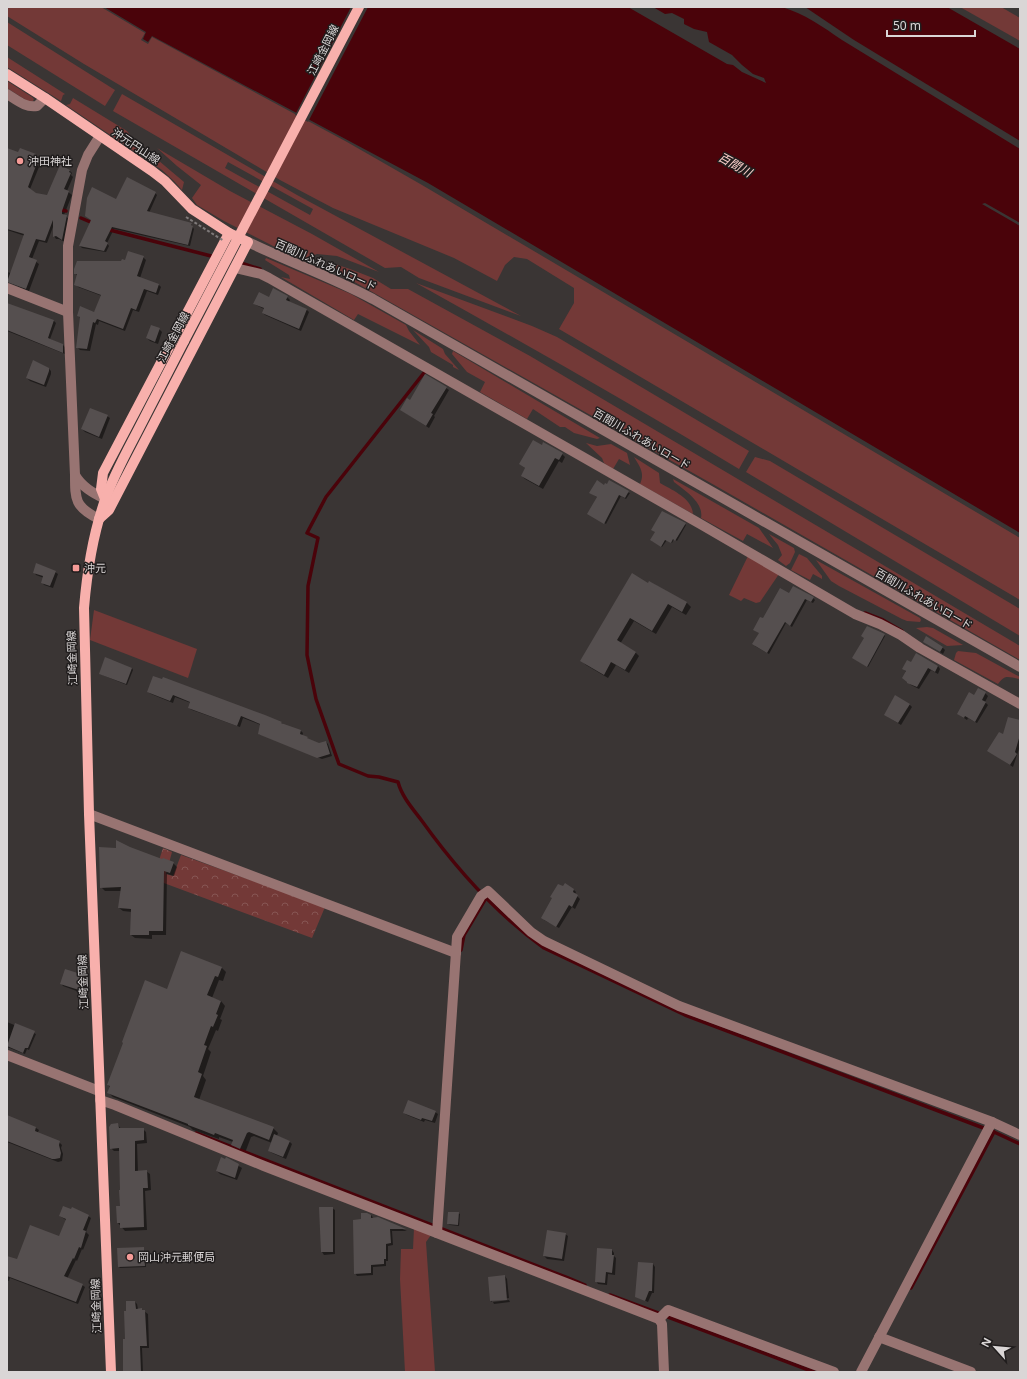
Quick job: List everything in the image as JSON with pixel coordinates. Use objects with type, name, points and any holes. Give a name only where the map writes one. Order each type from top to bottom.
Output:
[{"type":"main road","name":"江崎金岡線","points":[[110,1372],[89,814],[84,608],[86,585],[99,518],[105,499],[121,462],[359,7]]},
{"type":"main road","name":"沖元円山線","points":[[7,74],[152,171],[165,181],[192,208],[229,233],[248,242]]},
{"type":"main road","points":[[105,499],[101,489],[103,472],[229,233]]},
{"type":"main road","points":[[99,518],[109,510],[248,242]]},
{"type":"street","points":[[7,94],[26,106],[32,107],[37,106],[45,98]]},
{"type":"street","points":[[99,518],[87,512],[80,506],[75,494],[68,312],[68,246],[82,170],[88,155],[100,136]]},
{"type":"street","name":"百間川ふれあいロード","points":[[248,242],[281,258],[334,279],[373,299],[1020,667]]},
{"type":"street","points":[[235,268],[261,274],[269,278],[855,614],[902,635],[920,648],[1020,704]]},
{"type":"street","points":[[7,288],[68,312]]},
{"type":"street","points":[[75,475],[79,482],[89,491],[105,499]]},
{"type":"street","points":[[89,814],[456,952]]},
{"type":"street","points":[[437,1229],[457,938],[483,894],[488,891],[531,932],[544,940],[679,1006],[989,1127],[1020,1135]]},
{"type":"street","points":[[7,1055],[99,1096],[115,1105],[264,1166],[437,1229],[659,1319],[662,1324],[664,1372]]},
{"type":"street","points":[[860,1372],[882,1338],[989,1127]]},
{"type":"street","points":[[659,1319],[668,1310],[834,1372]]},
{"type":"street","points":[[882,1338],[971,1372]]},
{"type":"path","points":[[186,217],[228,244]]},
{"type":"green space","points":[[7,7],[101,7],[145,33],[141,40],[148,44],[152,37],[347,142],[422,185],[1020,538],[1020,600],[559,329],[574,303],[574,288],[527,259],[514,257],[505,265],[497,281],[454,258],[333,208],[280,180],[84,64],[7,16]]},
{"type":"green space","points":[[960,7],[1001,7],[1020,18],[1020,41]]},
{"type":"green space","points":[[7,22],[115,90],[105,106],[7,45]]},
{"type":"green space","points":[[7,57],[65,94],[63,95],[61,101],[7,67]]},
{"type":"green space","points":[[7,81],[32,97],[34,99],[33,101],[29,102],[7,88]]},
{"type":"green space","points":[[122,94],[297,195],[521,316],[419,278],[401,267],[385,268],[113,111]],"holes":[[[228,162],[313,209],[310,215],[225,168]]]},
{"type":"green space","points":[[73,98],[127,131],[133,139],[184,182],[182,190],[162,170],[66,105],[70,104]]},
{"type":"green space","points":[[157,148],[230,191],[312,234],[379,272],[337,256],[317,254],[304,259],[279,249],[224,221],[197,205],[192,198],[201,185]]},
{"type":"green space","points":[[266,258],[351,294],[406,325],[420,345],[358,314],[354,320],[281,277],[290,279],[289,275],[265,260]]},
{"type":"green space","points":[[331,265],[338,265],[373,278],[391,289],[408,289],[530,356],[1020,646],[1020,660],[351,280]]},
{"type":"green space","points":[[416,283],[532,326],[557,337],[749,451],[739,469],[578,374]]},
{"type":"green space","points":[[413,330],[443,349],[445,354],[459,370],[431,352],[429,347]]},
{"type":"green space","points":[[453,351],[600,438],[597,439],[574,433],[565,427],[560,427],[533,409],[527,419],[480,392],[485,382],[467,372],[452,354]]},
{"type":"green space","points":[[586,443],[597,446],[611,444],[627,453],[630,465],[619,459],[613,469],[604,463],[602,458]]},
{"type":"green space","points":[[634,457],[659,473],[660,483],[681,495],[689,503],[693,514],[640,484],[642,473]]},
{"type":"green space","points":[[755,457],[770,461],[1020,609],[1020,636],[746,472]]},
{"type":"green space","points":[[673,479],[759,528],[773,548],[747,534],[743,541],[701,518],[700,507],[697,502],[674,482]]},
{"type":"green space","points":[[769,534],[794,548],[795,552],[790,563],[786,566],[778,560],[782,555],[778,545]]},
{"type":"green space","points":[[799,554],[807,558],[822,576],[822,579],[813,574],[810,580],[791,570]]},
{"type":"green space","points":[[748,556],[779,574],[760,602],[756,603],[744,598],[741,601],[729,595]]},
{"type":"green space","points":[[816,560],[920,618],[920,622],[902,619],[839,586],[831,581]]},
{"type":"green space","points":[[94,610],[197,649],[188,678],[90,640]]},
{"type":"green space","points":[[916,628],[933,628],[963,645],[947,646]]},
{"type":"green space","points":[[958,651],[976,653],[1020,677],[1020,679],[1005,677],[998,684],[954,660]]},
{"type":"green space","points":[[163,848],[172,852],[166,874],[173,876],[181,855],[325,907],[312,938],[153,879]]},
{"type":"green space","points":[[414,1228],[431,1235],[426,1242],[435,1372],[405,1372],[400,1279],[401,1249],[413,1249]]},
{"type":"water","name":"百間川","points":[[104,7],[628,7],[727,64],[733,65],[742,72],[766,83],[764,78],[753,74],[732,55],[709,42],[707,32],[694,29],[684,24],[684,19],[672,13],[665,14],[653,7],[782,7],[814,21],[842,40],[1020,149],[1020,223],[985,203],[982,204],[1020,226],[1020,533],[428,183],[152,36],[148,42],[143,39],[146,32]]},
{"type":"water","points":[[805,7],[947,7],[1020,49],[1020,141],[854,40]]},
{"type":"pier","points":[[351,7],[368,7],[308,122],[295,115]]},
{"type":"building","points":[[7,148],[18,152],[20,148],[36,154],[33,162],[37,163],[28,187],[36,193],[47,195],[60,165],[70,170],[69,172],[71,173],[64,189],[69,191],[62,211],[62,214],[67,215],[62,240],[56,236],[53,237],[53,220],[45,241],[36,239],[29,257],[37,260],[26,289],[7,282],[24,234],[7,229]]},
{"type":"building","points":[[127,177],[156,192],[147,211],[192,223],[191,225],[193,226],[188,245],[112,227],[105,241],[108,243],[104,251],[79,246],[91,220],[85,216],[87,198],[92,187],[116,199]]},
{"type":"building","points":[[128,251],[144,256],[137,276],[159,284],[156,293],[144,289],[136,310],[131,308],[123,329],[97,319],[95,323],[93,322],[87,349],[76,348],[80,317],[77,316],[80,306],[94,312],[101,295],[74,285],[77,274],[74,274],[74,269],[77,261],[121,261],[122,259],[125,260]]},
{"type":"building","points":[[273,288],[288,296],[286,300],[307,309],[299,329],[262,313],[264,308],[253,304],[259,292],[269,297]]},
{"type":"building","points":[[7,303],[54,320],[48,338],[63,344],[63,353],[7,330]]},
{"type":"building","points":[[151,325],[160,328],[155,342],[146,338]]},
{"type":"building","points":[[33,360],[49,368],[44,385],[26,378]]},
{"type":"building","points":[[425,374],[447,387],[431,413],[433,414],[426,426],[400,410],[407,398],[410,400]]},
{"type":"building","points":[[90,408],[108,415],[99,437],[81,429]]},
{"type":"building","points":[[533,440],[542,445],[543,442],[563,453],[559,460],[555,458],[539,486],[521,476],[525,468],[519,464]]},
{"type":"building","points":[[597,480],[604,485],[605,483],[607,484],[609,480],[629,491],[625,498],[619,495],[604,524],[587,514],[597,497],[589,493]]},
{"type":"building","points":[[662,511],[686,523],[675,541],[673,539],[671,543],[665,540],[661,547],[650,540],[655,532],[651,530]]},
{"type":"building","points":[[36,563],[56,571],[50,586],[41,583],[43,576],[33,573]]},
{"type":"building","points":[[632,573],[648,583],[649,581],[687,602],[682,612],[668,604],[652,631],[630,618],[617,640],[636,652],[625,670],[611,662],[604,675],[580,661]]},
{"type":"building","points":[[793,586],[814,597],[811,602],[805,599],[790,626],[785,622],[767,653],[752,644],[759,633],[753,630],[760,617],[763,618],[780,588],[789,593]]},
{"type":"building","points":[[867,626],[885,634],[867,667],[852,658],[864,638],[861,636]]},
{"type":"building","points":[[926,636],[943,647],[940,652],[923,642]]},
{"type":"building","points":[[916,653],[938,666],[935,672],[928,668],[917,687],[907,683],[902,678],[906,671],[902,669],[907,660],[911,662]]},
{"type":"building","points":[[105,657],[132,668],[126,684],[99,674]]},
{"type":"building","points":[[153,676],[162,679],[163,677],[265,715],[282,722],[281,723],[301,730],[300,734],[319,743],[326,741],[330,754],[317,758],[258,734],[260,724],[241,716],[237,726],[188,708],[190,702],[173,695],[170,701],[147,692]]},
{"type":"building","points":[[978,688],[986,692],[982,700],[986,702],[975,722],[965,716],[964,718],[957,714],[969,692],[974,695]]},
{"type":"building","points":[[895,695],[910,704],[898,723],[884,715]]},
{"type":"building","points":[[1008,717],[1020,720],[1020,735],[1015,752],[1017,754],[1010,765],[987,751],[999,732],[1003,734]]},
{"type":"building","points":[[116,840],[130,847],[174,862],[170,873],[164,871],[163,931],[149,931],[149,935],[130,935],[131,909],[118,908],[121,887],[100,888],[99,847],[116,848]]},
{"type":"building","points":[[565,883],[574,889],[573,892],[578,895],[572,907],[569,905],[556,927],[541,918],[552,898],[550,897],[558,884],[563,886]]},
{"type":"building","points":[[181,951],[222,967],[218,977],[215,976],[207,995],[221,1001],[216,1014],[218,1015],[213,1027],[211,1026],[204,1045],[207,1046],[198,1072],[202,1074],[194,1097],[274,1127],[269,1140],[249,1132],[247,1133],[240,1149],[231,1145],[233,1140],[215,1133],[214,1135],[107,1093],[110,1086],[107,1085],[145,980],[167,989]]},
{"type":"building","points":[[65,969],[84,975],[79,990],[60,984]]},
{"type":"building","points":[[15,1023],[35,1031],[28,1048],[25,1048],[23,1053],[7,1046]]},
{"type":"building","points":[[408,1100],[436,1111],[432,1121],[422,1118],[421,1120],[403,1113]]},
{"type":"building","points":[[7,1115],[36,1127],[35,1131],[60,1141],[60,1158],[52,1159],[7,1141]]},
{"type":"building","points":[[118,1123],[119,1128],[144,1128],[144,1140],[135,1141],[135,1171],[147,1170],[148,1188],[143,1188],[144,1227],[120,1228],[120,1223],[117,1223],[116,1206],[120,1206],[119,1148],[110,1149],[109,1127],[111,1124]]},
{"type":"building","points":[[274,1134],[290,1141],[283,1157],[268,1151]]},
{"type":"building","points":[[221,1157],[225,1159],[226,1157],[239,1164],[235,1178],[216,1171]]},
{"type":"building","points":[[63,1206],[71,1209],[72,1207],[89,1215],[83,1230],[86,1231],[81,1248],[79,1247],[64,1276],[83,1284],[76,1302],[7,1276],[7,1256],[17,1259],[30,1225],[59,1236],[66,1219],[59,1216]]},
{"type":"building","points":[[319,1207],[333,1207],[333,1252],[321,1252]]},
{"type":"building","points":[[448,1212],[459,1212],[458,1225],[447,1224]]},
{"type":"building","points":[[361,1213],[367,1213],[371,1215],[371,1218],[378,1217],[406,1229],[390,1229],[391,1243],[386,1244],[386,1259],[384,1259],[384,1264],[371,1265],[371,1273],[354,1274],[353,1220],[361,1219]]},
{"type":"building","points":[[547,1230],[566,1233],[562,1259],[543,1256]]},
{"type":"building","points":[[144,1247],[145,1266],[118,1267],[117,1248]]},
{"type":"building","points":[[597,1248],[612,1249],[612,1255],[614,1255],[612,1273],[606,1272],[605,1283],[595,1282]]},
{"type":"building","points":[[638,1262],[653,1263],[652,1291],[649,1291],[645,1301],[635,1297]]},
{"type":"building","points":[[505,1275],[507,1300],[490,1301],[488,1277]]},
{"type":"building","points":[[126,1301],[135,1301],[136,1309],[142,1308],[142,1310],[145,1310],[147,1346],[140,1346],[141,1372],[123,1372],[123,1339],[125,1339],[124,1311],[126,1311]]},
{"type":"waterway","points":[[58,209],[66,211]]},
{"type":"waterway","points":[[81,218],[95,224]]},
{"type":"waterway","points":[[106,229],[211,256]]},
{"type":"waterway","points":[[244,264],[260,269]]},
{"type":"waterway","points":[[427,369],[326,497],[307,533],[318,538],[308,586],[307,655],[316,699],[339,764],[368,776],[398,782],[408,803],[463,873],[510,921],[544,948],[685,1015],[994,1132],[1020,1144]]},
{"type":"waterway","points":[[865,613],[883,620],[902,631]]},
{"type":"waterway","points":[[461,950],[464,935],[486,898]]},
{"type":"waterway","points":[[911,1288],[994,1132]]},
{"type":"waterway","points":[[196,1133],[585,1285]]},
{"type":"waterway","points":[[610,1295],[658,1313]]},
{"type":"waterway","points":[[668,1317],[814,1372]]},
{"type":"place","name":"沖田神社","points":[[20,161]]},
{"type":"place","name":"沖元","points":[[76,568]]},
{"type":"place","name":"岡山沖元郵便局","points":[[130,1257]]}]
